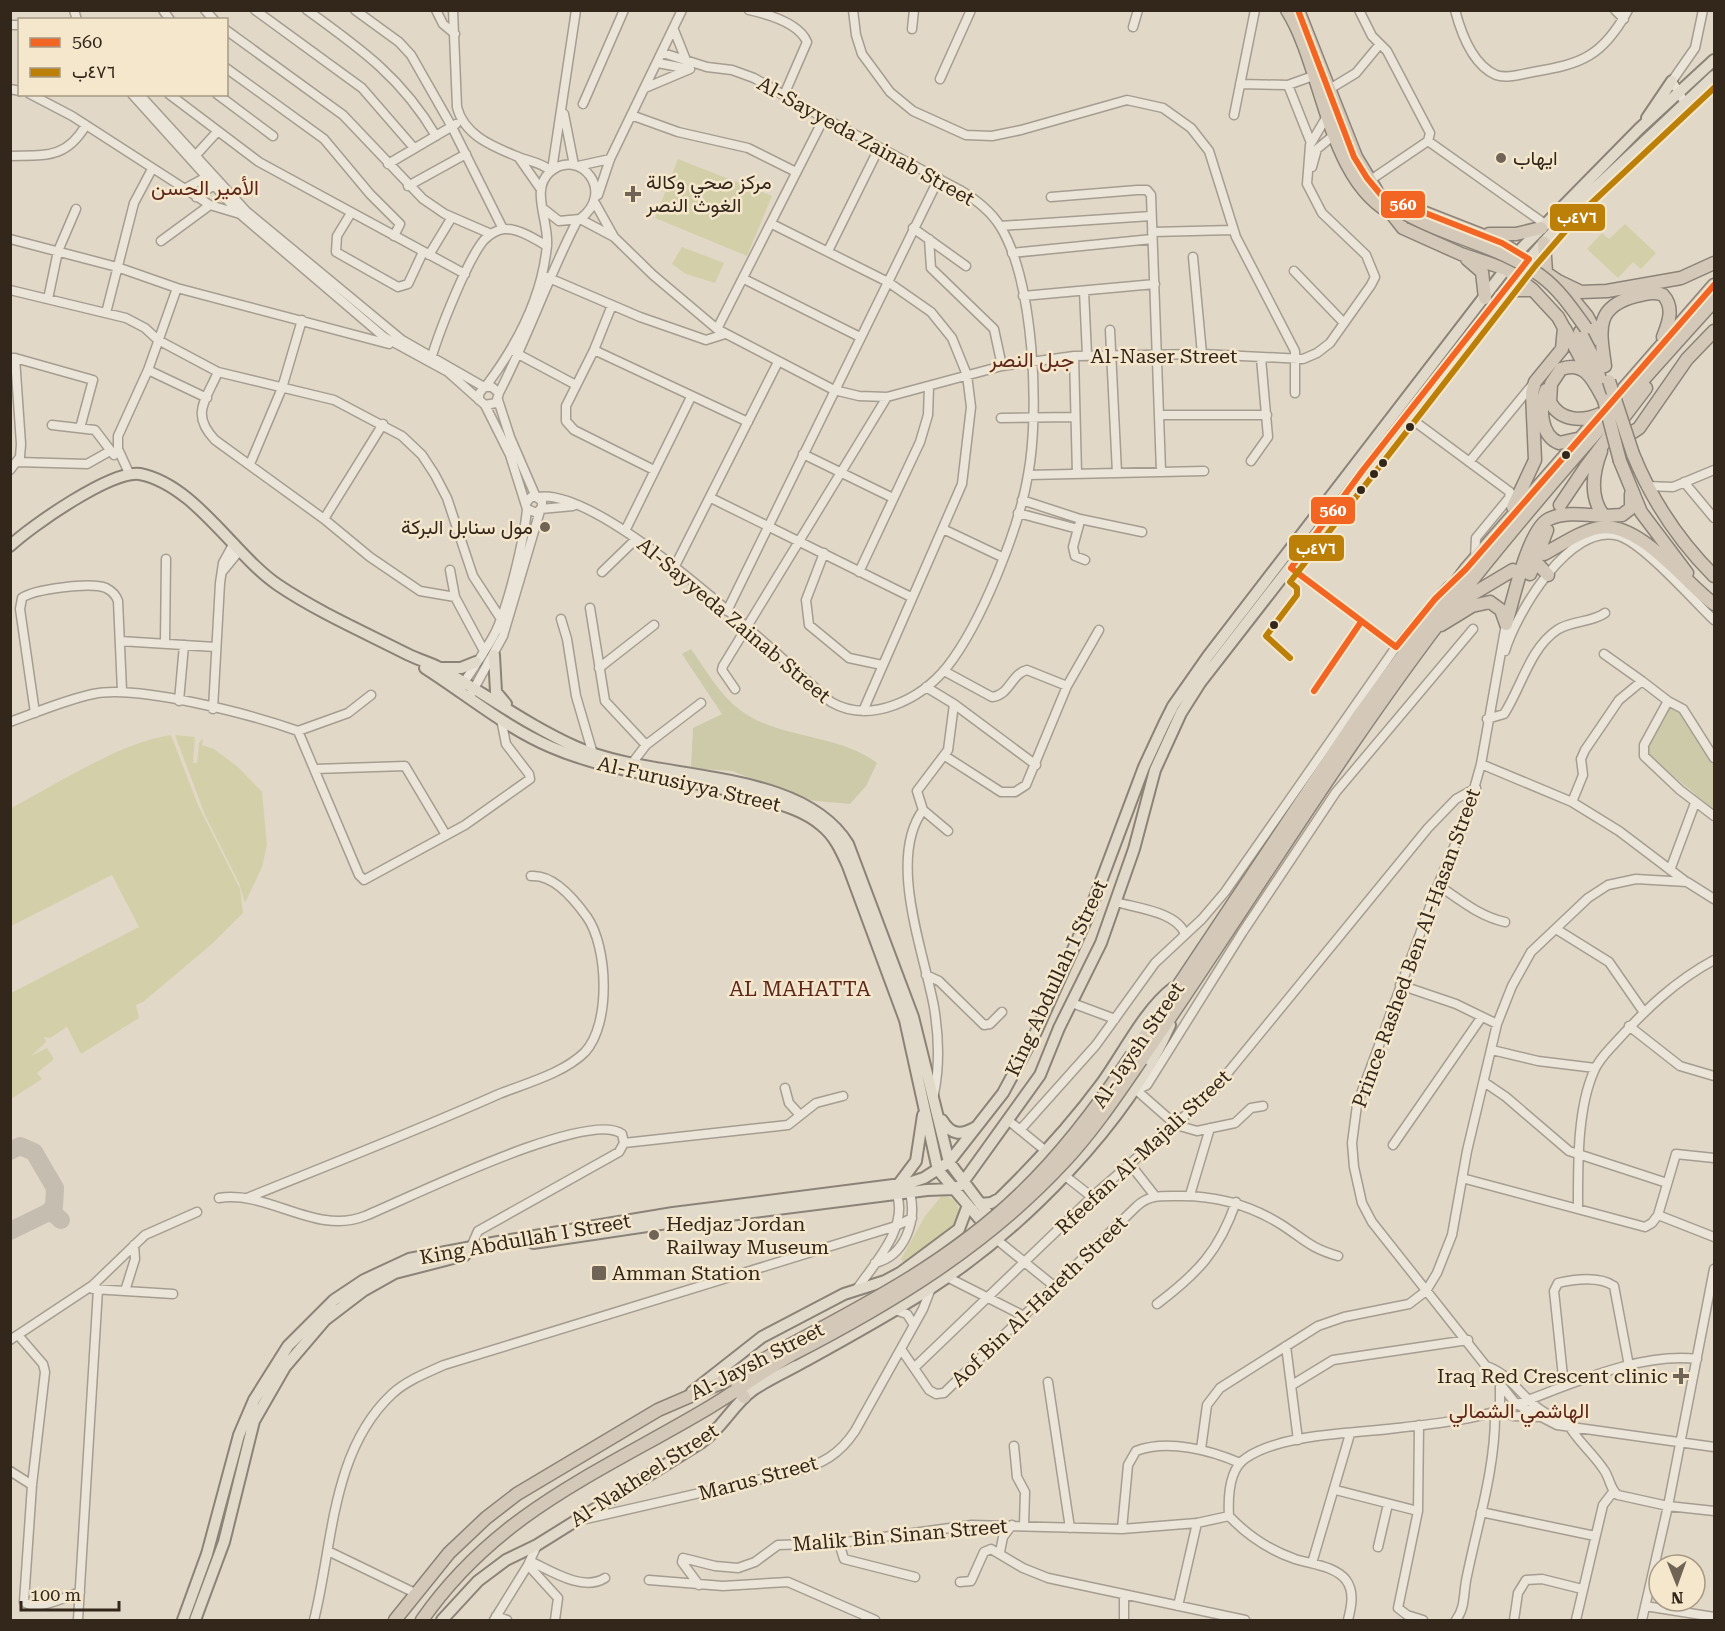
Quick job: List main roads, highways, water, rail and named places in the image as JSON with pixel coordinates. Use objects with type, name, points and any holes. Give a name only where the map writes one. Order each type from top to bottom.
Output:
[{"type":"highway","points":[[1287,10],[1334,135],[1361,184],[1398,215],[1495,250],[1541,276],[1557,290],[1605,366]]},
{"type":"highway","points":[[1298,10],[1328,90],[1369,181],[1398,215],[1403,228],[1461,254],[1506,270],[1533,290],[1558,317],[1604,400],[1630,490],[1648,524],[1714,603]]},
{"type":"highway","points":[[1383,196],[1431,217],[1480,233],[1519,253],[1558,281],[1581,292],[1607,291],[1681,278],[1714,263]]},
{"type":"highway","points":[[1480,233],[1516,234],[1543,226]]},
{"type":"highway","points":[[1544,243],[1546,272]]},
{"type":"highway","points":[[1506,270],[1504,263],[1519,253]]},
{"type":"highway","points":[[1461,254],[1482,272],[1485,298]]},
{"type":"highway","points":[[1558,281],[1587,316],[1602,345]]},
{"type":"highway","name":"Al-Jaysh Street","points":[[422,1620],[466,1568],[533,1509],[559,1491],[712,1406],[740,1393],[791,1355],[940,1270],[1005,1220],[1065,1161],[1147,1060],[1177,1008],[1364,727],[1452,606],[1714,285]]},
{"type":"highway","points":[[1500,297],[1519,290],[1533,290]]},
{"type":"highway","points":[[1560,505],[1607,437],[1633,407],[1664,349],[1670,308],[1667,298],[1656,293],[1618,301],[1608,308],[1603,320],[1604,400]]},
{"type":"highway","name":"Al-Jaysh Street","points":[[395,1620],[449,1553],[486,1518],[517,1494],[658,1410],[732,1378],[889,1291],[992,1218],[1050,1164],[1101,1102],[1147,1060],[1179,985],[1357,718],[1466,569],[1600,414],[1714,301]]},
{"type":"highway","points":[[1504,525],[1535,460],[1531,401],[1535,382],[1562,349],[1564,328]]},
{"type":"highway","points":[[1583,330],[1626,431],[1646,486],[1683,543],[1714,576]]},
{"type":"highway","points":[[1626,431],[1633,432],[1639,428],[1687,359],[1714,331]]},
{"type":"highway","points":[[1578,439],[1559,443],[1548,434],[1542,405],[1545,391],[1557,374],[1575,367],[1588,373]]},
{"type":"highway","points":[[1557,374],[1549,396],[1557,412],[1581,420],[1600,414]]},
{"type":"highway","points":[[1604,516],[1595,503],[1594,481],[1607,437]]},
{"type":"highway","points":[[1509,625],[1532,541],[1540,526],[1558,516],[1616,516],[1627,512],[1632,503],[1630,490]]},
{"type":"highway","points":[[1539,558],[1589,530],[1617,527],[1645,543],[1714,603]]},
{"type":"highway","points":[[1509,625],[1539,558],[1547,530]]},
{"type":"highway","points":[[1539,558],[1548,575]]},
{"type":"highway","points":[[1452,606],[1513,570]]},
{"type":"highway","points":[[1435,629],[1483,602],[1496,604],[1509,625]]},
{"type":"main road","name":"King Abdullah I Street","points":[[183,1620],[207,1554],[242,1426],[254,1400],[278,1359],[334,1300],[364,1280],[409,1260],[471,1251],[673,1213],[898,1190],[949,1162],[1003,1093],[1036,1032],[1088,916],[1173,706],[1208,656],[1519,253],[1639,129],[1714,60]]},
{"type":"main road","name":"King Abdullah I Street","points":[[1519,253],[1544,243],[1576,206],[1714,76]]},
{"type":"main road","points":[[1639,129],[1672,81]]},
{"type":"main road","name":"King Abdullah I Street","points":[[898,1190],[910,1193],[960,1185],[1009,1121],[1040,1075],[1101,943],[1116,902],[1140,830],[1149,768],[1200,683],[1406,415],[1500,297],[1506,270]]},
{"type":"main road","name":"Al-Furusiyya Street","points":[[15,539],[126,468],[182,496],[276,584],[305,602],[438,668],[461,686]]},
{"type":"main road","points":[[10,546],[15,539]]},
{"type":"main road","points":[[489,653],[496,692],[517,722]]},
{"type":"main road","name":"Al-Furusiyya Street","points":[[411,656],[560,751],[775,802],[814,819],[831,835],[848,866],[905,1020],[929,1097],[938,1170],[960,1185]]},
{"type":"main road","points":[[438,668],[461,668],[476,662]]},
{"type":"main road","name":"Al-Furusiyya Street","points":[[472,693],[501,719],[517,722],[593,754],[630,766]]},
{"type":"main road","points":[[686,1396],[762,1337],[857,1289],[893,1278],[959,1229],[974,1204],[992,1203],[999,1199],[1047,1152],[1101,1084],[1156,1004],[1179,985]]},
{"type":"main road","name":"Al-Nakheel Street","points":[[442,1620],[465,1594],[493,1569],[537,1545],[708,1438],[740,1393],[895,1310],[947,1277],[999,1236],[1064,1175],[1102,1132],[1135,1087],[1147,1060]]},
{"type":"main road","points":[[898,1190],[919,1151],[929,1097]]},
{"type":"main road","name":"Al-Furusiyya Street","points":[[929,1097],[936,1107],[949,1162],[960,1185],[999,1236]]},
{"type":"main road","points":[[936,1107],[943,1122],[951,1131],[965,1133],[979,1125]]},
{"type":"main road","name":"King Abdullah I Street","points":[[195,1620],[224,1542],[254,1421],[271,1389],[291,1360],[325,1320],[380,1280],[471,1251]]},
{"type":"place","name":"ايهاب","points":[[1501,158]]},
{"type":"place","name":"مركز صحي وكالة الغوث النصر","points":[[633,194]]},
{"type":"place","name":"مول سنابل البركة","points":[[545,527]]},
{"type":"place","name":"Hedjaz Jordan Railway Museum","points":[[654,1235]]},
{"type":"place","name":"Amman Station","points":[[599,1273]]},
{"type":"place","name":"Iraq Red Crescent clinic","points":[[1681,1376]]},
{"type":"district","name":"الأمير الحسن","points":[[205,188]]},
{"type":"district","name":"جبل النصر","points":[[1032,360]]},
{"type":"district","name":"AL MAHATTA","points":[[800,989]]},
{"type":"district","name":"الهاشمي الشمالي","points":[[1519,1411]]}]
